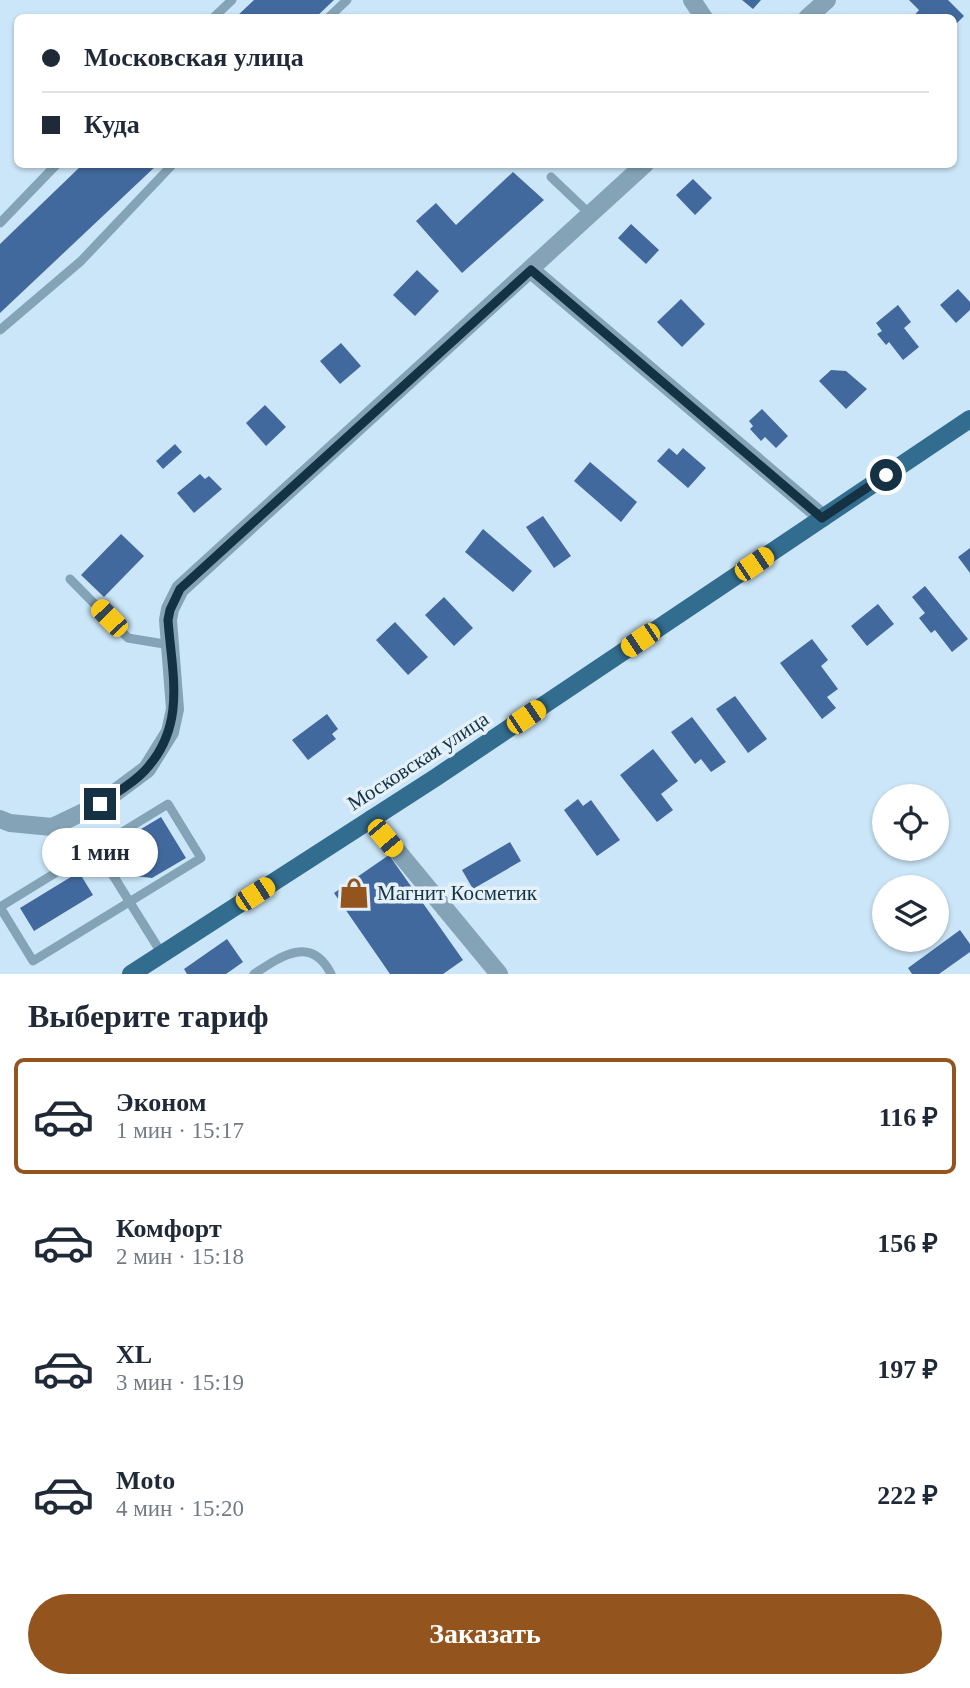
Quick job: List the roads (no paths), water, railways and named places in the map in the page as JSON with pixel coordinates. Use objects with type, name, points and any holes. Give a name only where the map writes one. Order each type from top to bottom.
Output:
[{"type":"main road","name":"Московская улица","points":[[131,974],[371,820],[970,419]]},
{"type":"street","points":[[811,14],[827,0]]},
{"type":"street","points":[[0,818],[10,823],[52,827],[100,804],[147,769],[170,732],[175,709],[168,620],[180,589],[641,168]]},
{"type":"street","points":[[531,270],[822,518]]},
{"type":"street","points":[[371,820],[499,974]]},
{"type":"lane","points":[[217,14],[232,0]]},
{"type":"lane","points":[[332,14],[347,0]]},
{"type":"lane","points":[[0,223],[53,168]]},
{"type":"lane","points":[[0,330],[81,261],[169,168]]},
{"type":"lane","points":[[551,177],[591,215]]},
{"type":"lane","points":[[70,579],[128,638],[170,645]]},
{"type":"lane","points":[[168,804],[201,858],[33,961],[0,907],[96,848],[168,804]]},
{"type":"lane","points":[[96,848],[162,954]]},
{"type":"lane","points":[[254,974],[281,956],[302,951],[312,953],[321,960],[331,974]]},
{"type":"place","name":"Магнит Косметик","points":[[354,893]]}]
